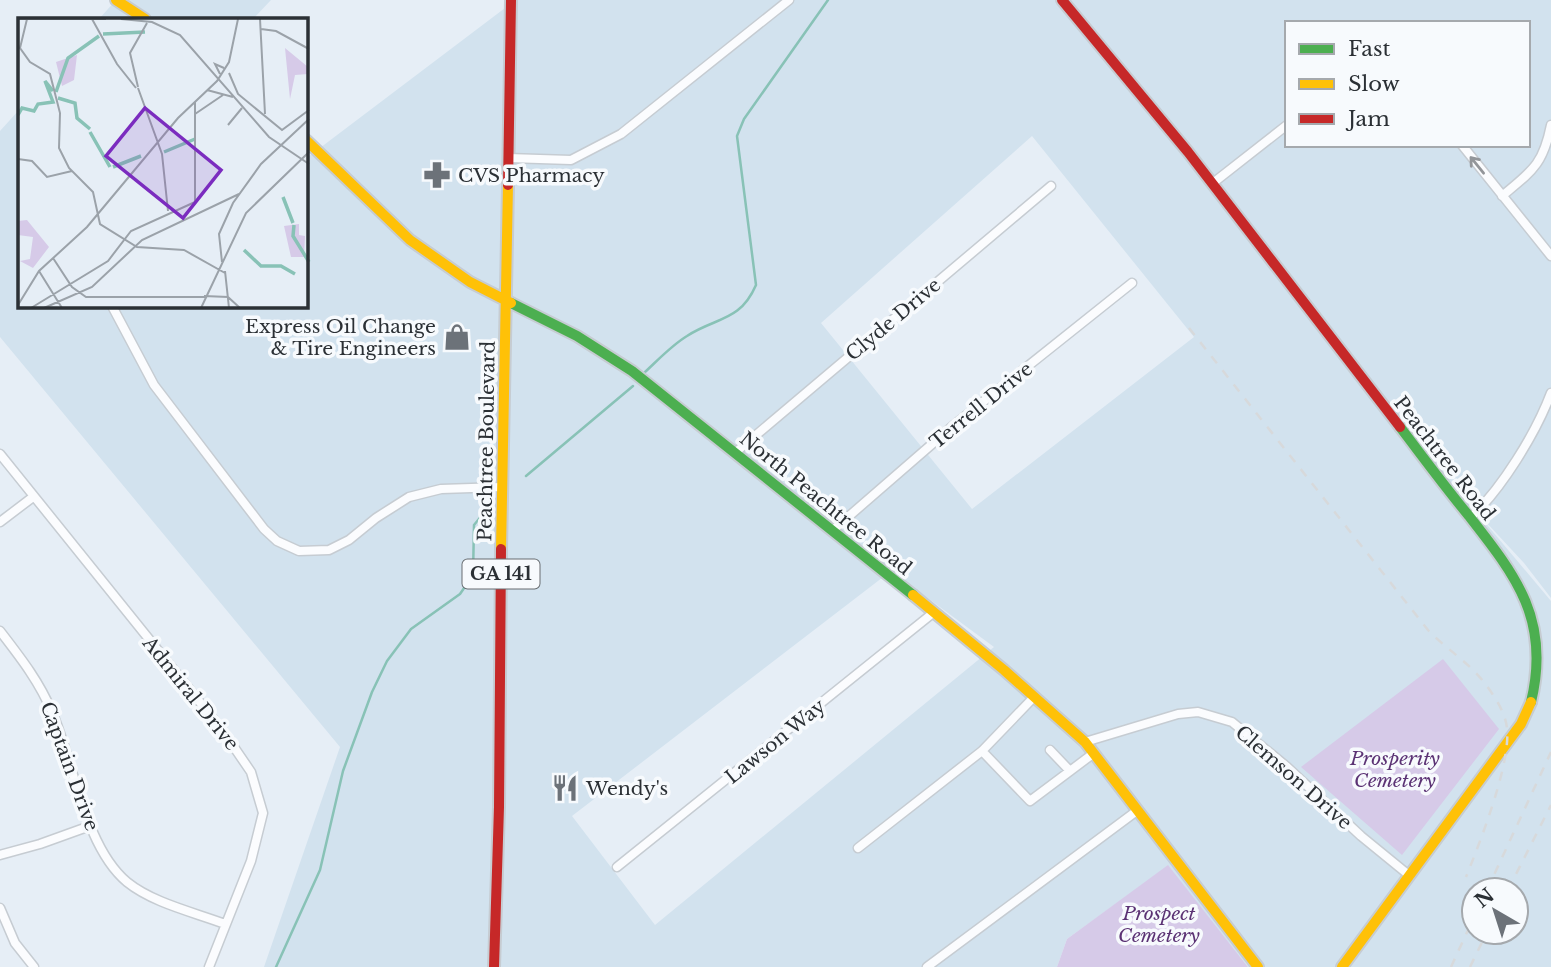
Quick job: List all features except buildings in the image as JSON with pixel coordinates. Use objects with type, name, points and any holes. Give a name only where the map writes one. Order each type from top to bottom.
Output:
[{"type":"main road","points":[[116,0],[143,18]]},
{"type":"main road","name":"Peachtree Boulevard","points":[[494,967],[499,800],[510,0]]},
{"type":"main road","name":"Peachtree Road","points":[[1062,0],[1213,183],[1522,585],[1536,612],[1543,634],[1541,673],[1535,695],[1521,724],[1342,967]]},
{"type":"main road","name":"North Peachtree Road","points":[[308,142],[410,240],[470,282],[577,336],[632,371],[1004,670],[1084,741],[1258,967]]},
{"type":"street","points":[[508,158],[570,160],[611,140],[682,88],[789,0]]},
{"type":"street","points":[[1502,196],[1536,168],[1548,142],[1551,125]]},
{"type":"street","points":[[1213,183],[1285,127]]},
{"type":"street","points":[[1464,147],[1551,256]]},
{"type":"street","name":"Clyde Drive","points":[[736,452],[1051,186]]},
{"type":"street","name":"Terrell Drive","points":[[833,530],[954,425],[1132,283]]},
{"type":"street","points":[[113,308],[139,359],[171,411],[264,529],[277,541],[299,551],[337,547],[409,497],[441,489],[502,487]]},
{"type":"street","points":[[1470,518],[1488,502],[1544,412],[1551,393]]},
{"type":"street","name":"Admiral Drive","points":[[0,454],[223,731],[251,772],[263,813],[251,861],[209,967]]},
{"type":"street","points":[[0,522],[33,497]]},
{"type":"street","name":"Lawson Way","points":[[617,867],[933,613]]},
{"type":"street","name":"Captain Drive","points":[[0,631],[38,681],[53,714],[90,826],[116,871],[128,883],[164,901],[225,924]]},
{"type":"street","points":[[858,848],[982,751],[1034,697]]},
{"type":"street","name":"Clemson Drive","points":[[1084,741],[1198,712],[1232,722],[1410,876]]},
{"type":"street","points":[[1050,750],[1070,771]]},
{"type":"street","points":[[982,751],[1030,801],[1094,753]]},
{"type":"street","points":[[927,967],[1138,810]]},
{"type":"street","points":[[0,855],[90,826]]},
{"type":"street","points":[[0,908],[15,943],[34,967]]},
{"type":"shaded area","points":[[116,0],[271,0],[254,18],[100,18]]},
{"type":"shaded area","points":[[509,0],[1551,0],[1551,598],[1524,563],[1472,507],[1551,601],[1551,967],[1248,967],[1168,866],[1067,939],[1057,967],[264,967],[340,747],[0,337],[0,131],[18,111],[18,308],[308,308],[308,157],[509,5]],"holes":[[[1032,136],[1194,337],[972,509],[821,323]],[[891,571],[994,647],[655,925],[572,816]]]},
{"type":"green space","name":"Prosperity Cemetery","points":[[1443,659],[1499,729],[1402,855],[1301,767]]},
{"type":"green space","name":"Prospect Cemetery","points":[[1168,865],[1248,967],[1057,967],[1067,939]]},
{"type":"waterway","points":[[645,372],[681,340],[743,306],[756,285],[737,136],[744,119],[828,0]]},
{"type":"waterway","points":[[526,476],[633,386]]},
{"type":"waterway","points":[[276,967],[320,870],[343,771],[372,692],[387,661],[411,629],[460,594],[473,575],[474,525],[483,514]]},
{"type":"railway","points":[[1189,328],[1428,630],[1477,674],[1501,709],[1507,728],[1504,762],[1493,803],[1466,876]]},
{"type":"railway","points":[[1493,876],[1551,752]]},
{"type":"railway","points":[[1515,876],[1551,805]]},
{"type":"railway","points":[[1451,967],[1461,946]]},
{"type":"railway","points":[[1470,967],[1480,946]]},
{"type":"traffic: fast","points":[[511,303],[577,336],[632,371],[913,595]]},
{"type":"traffic: fast","points":[[1400,427],[1515,580],[1533,623],[1536,673],[1531,702]]},
{"type":"traffic: slow","points":[[116,0],[143,18]]},
{"type":"traffic: slow","points":[[308,142],[410,240],[470,282],[511,303]]},
{"type":"traffic: slow","points":[[501,549],[508,185]]},
{"type":"traffic: slow","points":[[913,595],[1004,670],[1085,742],[1258,967]]},
{"type":"traffic: slow","points":[[1342,967],[1521,724],[1531,702]]},
{"type":"traffic: jam","points":[[508,185],[511,0]]},
{"type":"traffic: jam","points":[[1062,0],[1188,152],[1400,427]]},
{"type":"traffic: jam","points":[[494,967],[499,807],[501,549]]},
{"type":"place","name":"CVS Pharmacy","points":[[437,175]]},
{"type":"place","name":"Express Oil Change & Tire Engineers","points":[[457,337]]},
{"type":"place","name":"Wendy's","points":[[565,788]]}]
